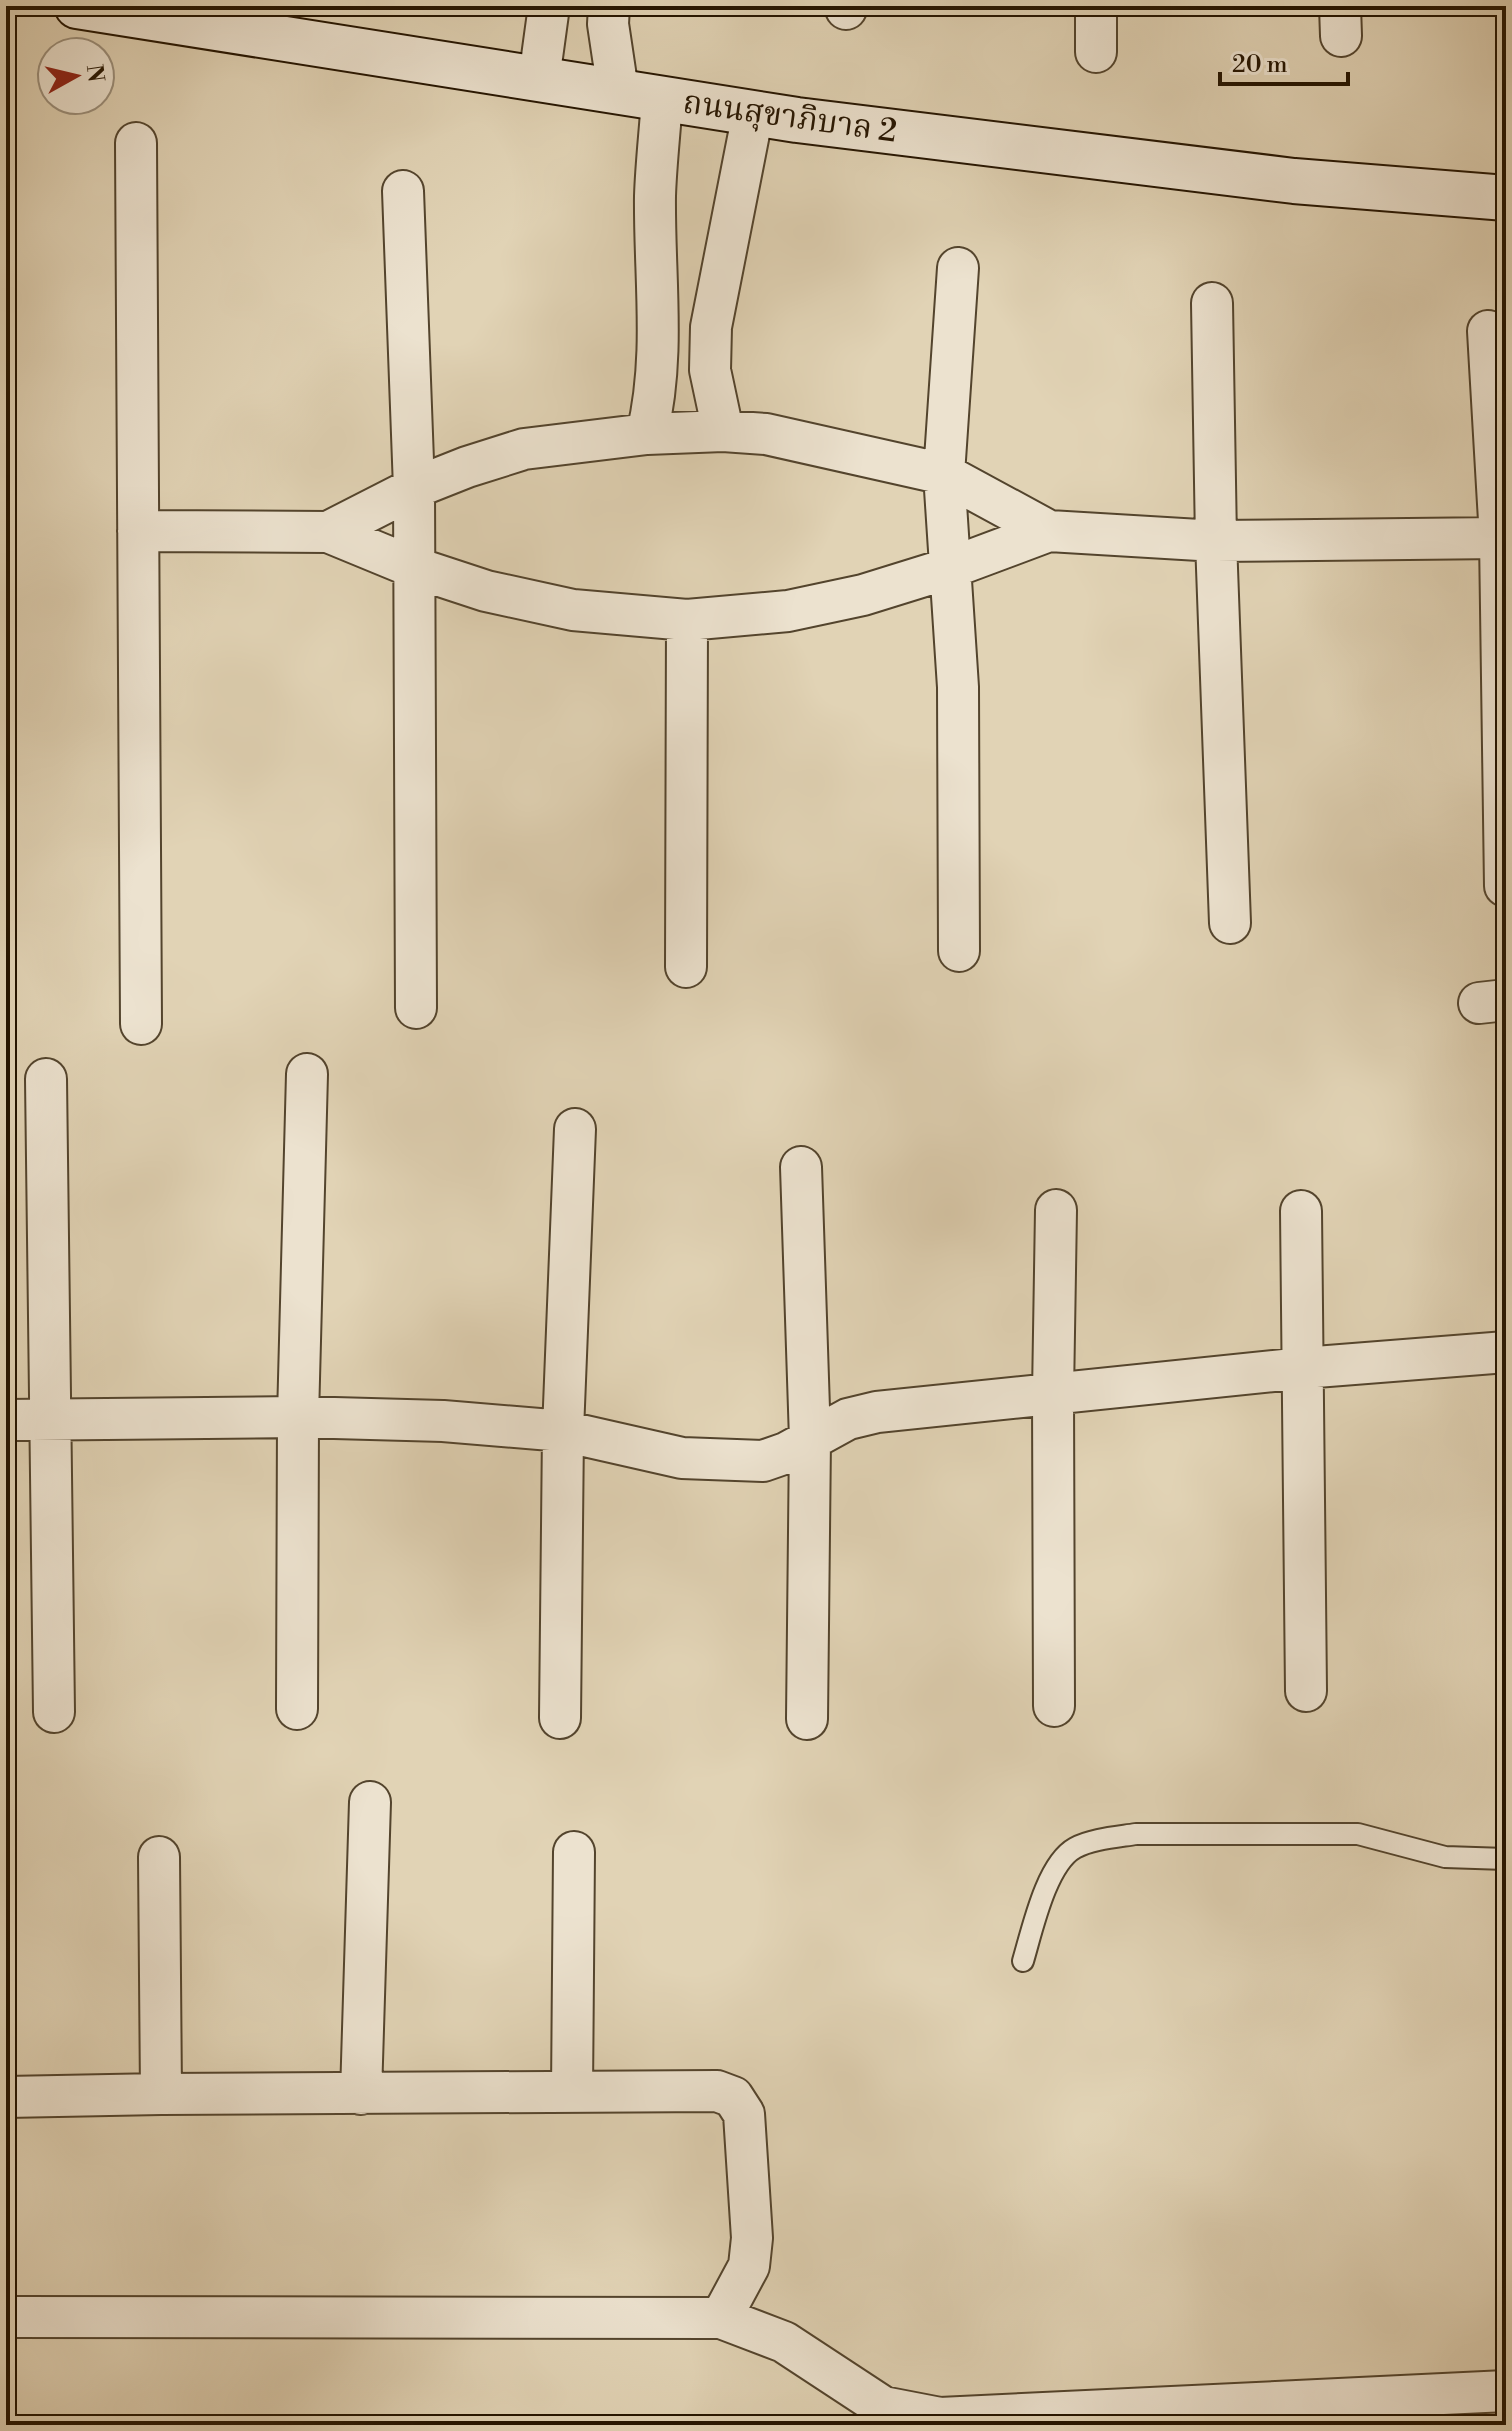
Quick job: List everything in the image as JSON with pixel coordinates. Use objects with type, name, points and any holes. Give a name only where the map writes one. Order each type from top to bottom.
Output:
[{"type":"street","name":"ถนนสุขาภิบาล 2","points":[[77,6],[753,113],[1294,181],[1506,198]]},
{"type":"street","points":[[539,79],[549,6]]},
{"type":"street","points":[[609,6],[608,24],[618,91]]},
{"type":"street","points":[[1096,6],[1096,52]]},
{"type":"street","points":[[647,434],[655,400],[660,338],[655,195],[662,99]]},
{"type":"street","points":[[723,431],[710,370],[711,327],[753,113]]},
{"type":"street","points":[[136,143],[141,1024]]},
{"type":"street","points":[[403,191],[414,488],[416,1008]]},
{"type":"street","points":[[958,268],[944,474],[958,687],[959,951]]},
{"type":"street","points":[[1212,303],[1216,541],[1230,923]]},
{"type":"street","points":[[1488,331],[1500,538],[1505,886]]},
{"type":"street","points":[[328,532],[414,488],[524,449],[647,434],[723,431],[766,434],[944,474],[1049,531]]},
{"type":"street","points":[[138,531],[328,532],[413,567],[486,591],[573,610],[687,620],[788,611],[863,595],[950,568],[1049,531],[1216,541],[1500,538]]},
{"type":"street","points":[[686,967],[687,620]]},
{"type":"street","points":[[297,1709],[298,1417],[307,1074]]},
{"type":"street","points":[[46,1079],[54,1712]]},
{"type":"street","points":[[560,1718],[563,1431],[575,1129]]},
{"type":"street","points":[[801,1167],[810,1439],[807,1719]]},
{"type":"street","points":[[1054,1706],[1056,1210]]},
{"type":"street","points":[[1301,1211],[1306,1691]]},
{"type":"street","points":[[6,1420],[298,1417],[443,1421],[563,1431],[682,1458],[763,1461],[786,1453],[848,1419],[877,1412],[1303,1368],[1506,1352]]},
{"type":"street","points":[[361,2094],[370,1802]]},
{"type":"street","points":[[572,2092],[574,1852]]},
{"type":"street","points":[[159,1857],[161,2094]]},
{"type":"street","points":[[6,2097],[717,2091],[733,2097],[744,2114],[752,2238],[749,2266],[721,2318]]},
{"type":"street","points":[[6,2317],[721,2318],[784,2342],[883,2407],[940,2418],[1236,2414],[1506,2391]]},
{"type":"lane","points":[[1023,1961],[1045,1888],[1055,1869],[1073,1849],[1109,1839],[1136,1834],[1358,1834],[1445,1857],[1506,1859]]}]
